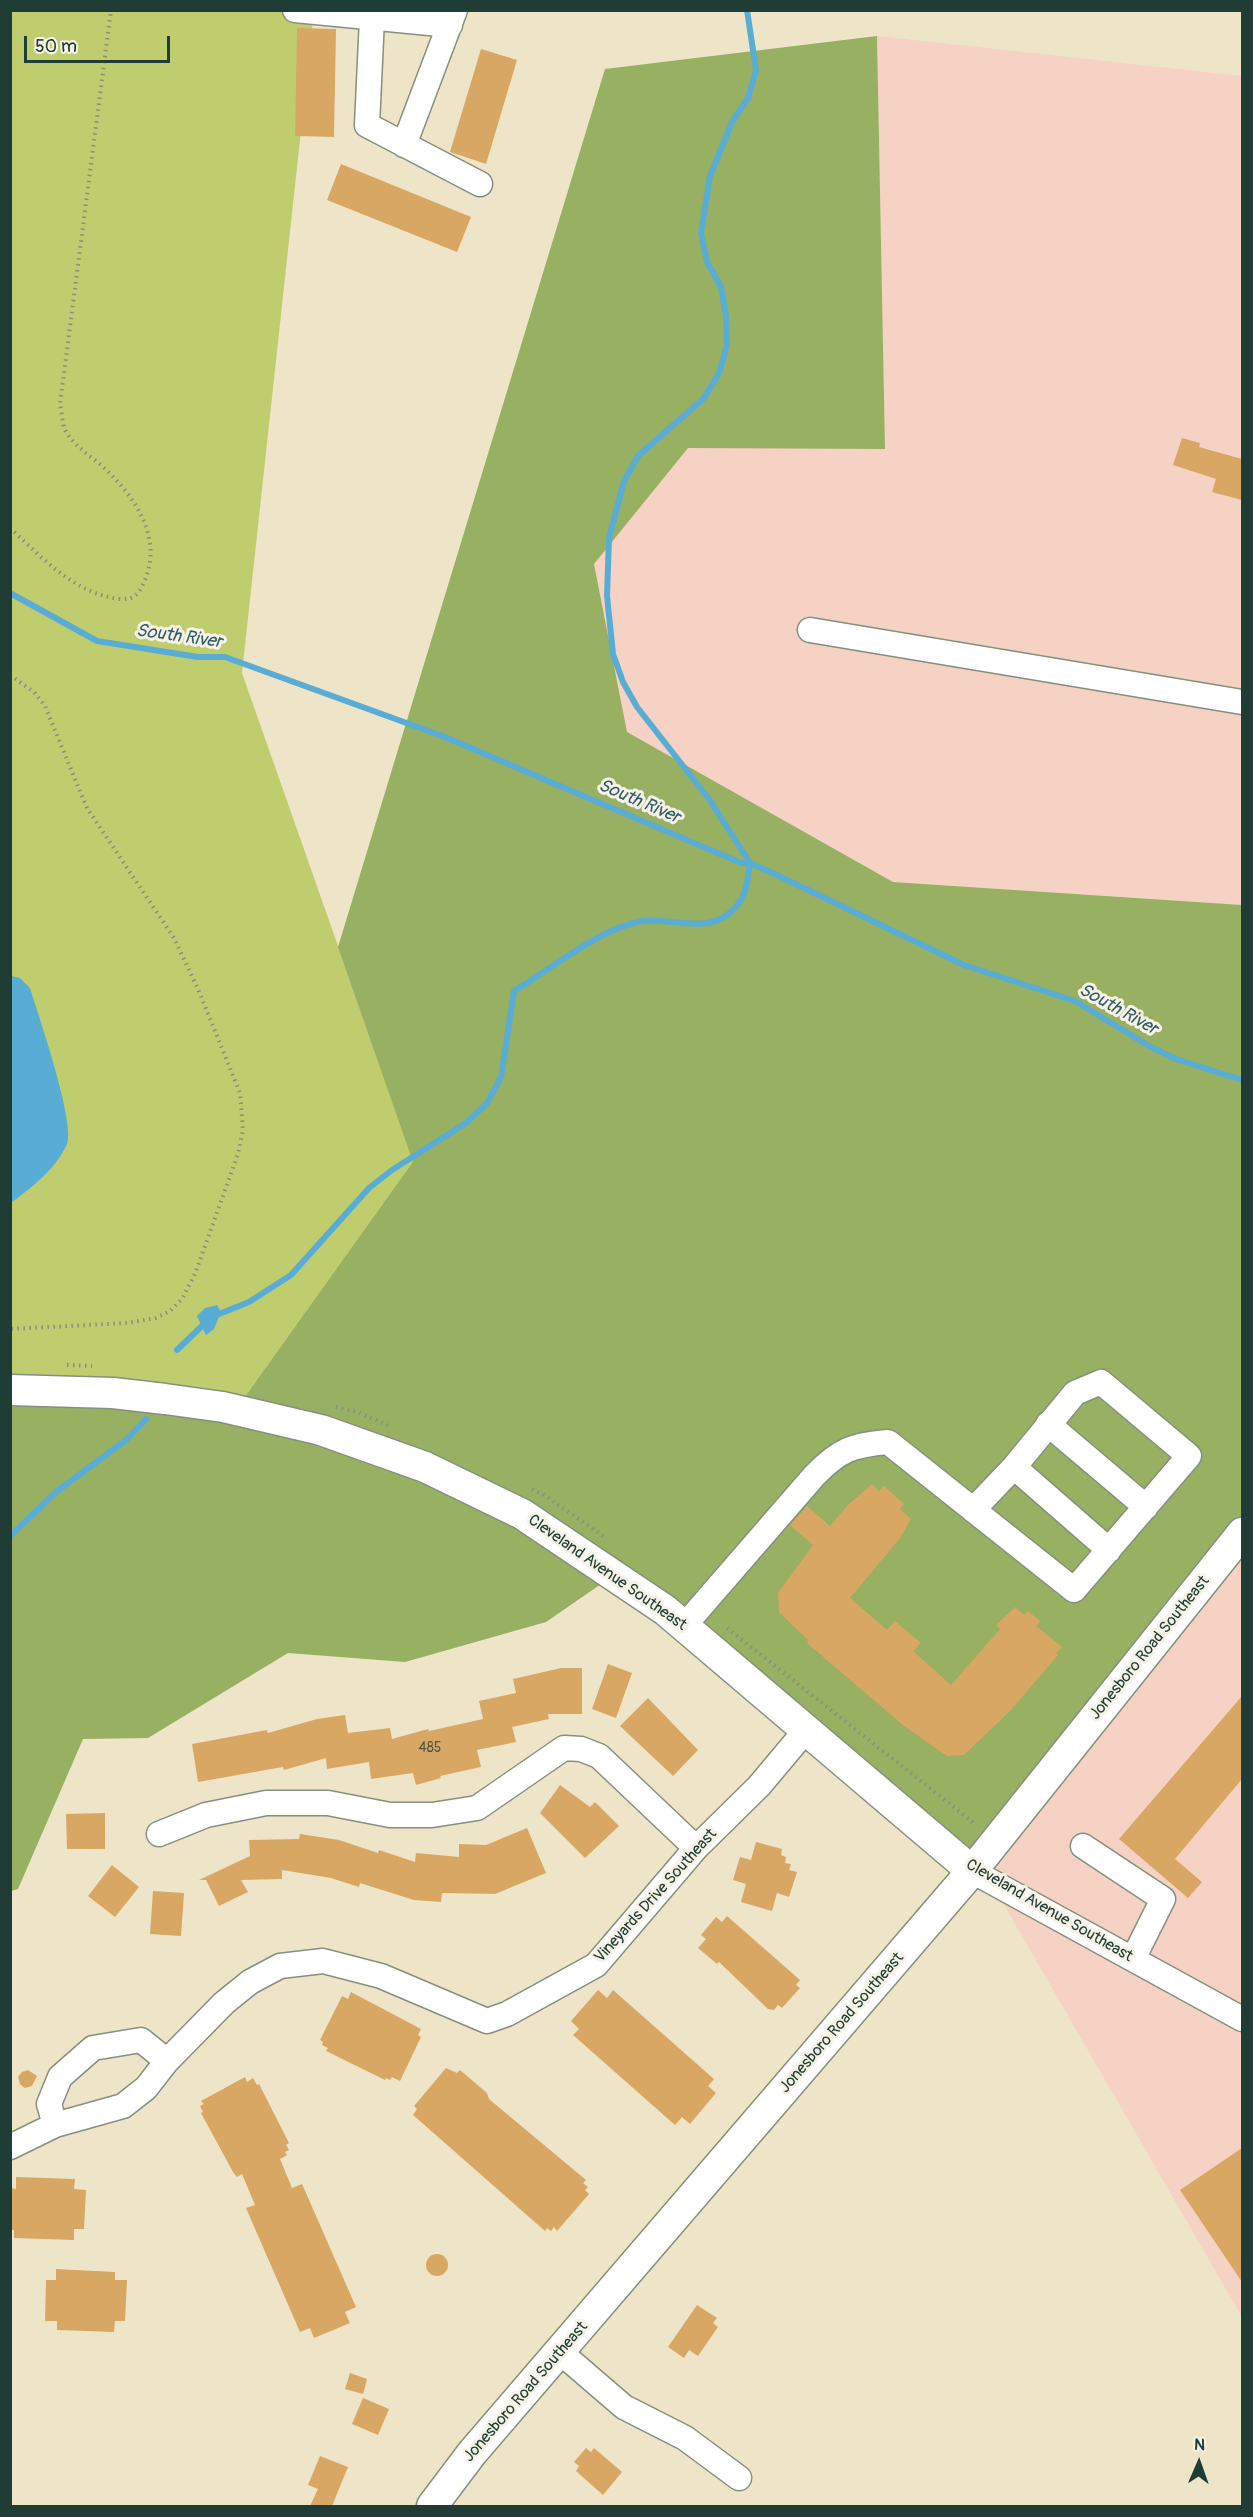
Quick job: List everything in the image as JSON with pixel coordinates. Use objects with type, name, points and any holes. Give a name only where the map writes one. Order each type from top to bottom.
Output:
[{"type":"main road","name":"Cleveland Avenue Southeast","points":[[10,1390],[113,1393],[223,1407],[321,1430],[425,1467],[522,1514],[665,1610],[972,1871]]},
{"type":"main road","name":"Jonesboro Road Southeast","points":[[432,2506],[472,2453],[972,1871],[1242,1533]]},
{"type":"street","points":[[295,10],[372,18],[453,18],[404,145]]},
{"type":"street","points":[[372,18],[367,125],[480,184]]},
{"type":"street","points":[[810,630],[1242,702]]},
{"type":"street","points":[[684,1626],[826,1463],[856,1444],[888,1442],[973,1510],[1074,1590],[1189,1456],[1171,1438],[1101,1382],[1075,1393],[1014,1467],[973,1510]]},
{"type":"street","points":[[1048,1424],[1146,1507]]},
{"type":"street","points":[[1014,1467],[1109,1550]]},
{"type":"street","name":"Vineyards Drive Southeast","points":[[10,2146],[55,2125],[123,2106],[146,2088],[167,2061],[224,2002],[250,1982],[280,1966],[323,1960],[381,1976],[487,2021],[507,2014],[596,1965],[696,1848],[759,1786],[806,1730]]},
{"type":"street","points":[[159,1834],[206,1815],[266,1803],[328,1803],[390,1815],[432,1815],[477,1808],[564,1748],[581,1749],[599,1756],[696,1848]]},
{"type":"street","points":[[1083,1846],[1163,1899],[1133,1959]]},
{"type":"street","name":"Cleveland Avenue Southeast","points":[[972,1871],[1242,2019]]},
{"type":"street","points":[[55,2125],[50,2104],[60,2077],[93,2048],[141,2040],[167,2061]]},
{"type":"street","points":[[560,2352],[624,2407],[685,2438],[739,2478]]},
{"type":"path","points":[[10,528],[56,570],[84,590],[104,597],[129,600],[139,593],[148,574],[152,553],[149,530],[140,511],[124,488],[78,447],[64,429],[60,404],[111,10]]},
{"type":"path","points":[[10,675],[34,693],[45,706],[87,808],[174,938],[226,1055],[240,1094],[244,1114],[238,1154],[195,1274],[182,1299],[170,1311],[156,1318],[128,1323],[10,1329]]},
{"type":"shaded area","points":[[877,36],[1242,76],[1242,905],[893,882],[627,733],[594,563],[688,447],[885,449]]},
{"type":"shaded area","points":[[1242,1535],[1242,2317],[981,1865]]},
{"type":"green space","points":[[11,11],[314,11],[242,673],[414,1162],[229,1419],[11,1396]]},
{"type":"green space","points":[[877,36],[885,449],[688,448],[594,564],[627,732],[893,882],[1242,905],[1242,1535],[980,1865],[604,1582],[546,1622],[405,1662],[288,1653],[148,1738],[83,1739],[18,1889],[11,1891],[11,1396],[229,1419],[413,1162],[338,947],[605,69]]},
{"type":"water","points":[[11,976],[20,978],[30,988],[61,1093],[68,1133],[67,1144],[57,1162],[11,1203]]},
{"type":"water","points":[[217,1305],[221,1312],[214,1329],[206,1335],[197,1316],[205,1308]]},
{"type":"building","points":[[297,28],[336,29],[334,137],[295,136]]},
{"type":"building","points":[[481,49],[517,60],[486,164],[450,152]]},
{"type":"building","points":[[341,164],[471,217],[457,252],[327,200]]},
{"type":"building","points":[[1182,438],[1200,443],[1199,447],[1242,459],[1242,500],[1212,492],[1216,479],[1173,465]]},
{"type":"building","points":[[872,1484],[879,1491],[884,1486],[904,1504],[900,1509],[911,1519],[900,1538],[850,1598],[887,1630],[895,1621],[921,1643],[913,1651],[951,1685],[1000,1629],[996,1625],[1015,1607],[1024,1615],[1028,1611],[1040,1621],[1036,1626],[1062,1647],[1056,1653],[1058,1655],[1011,1710],[964,1755],[947,1756],[904,1726],[807,1643],[808,1640],[779,1612],[778,1593],[813,1545],[790,1525],[807,1506],[830,1526],[847,1506]]},
{"type":"building","points":[[608,1664],[632,1673],[616,1718],[592,1709]]},
{"type":"building","points":[[561,1668],[582,1668],[582,1714],[548,1714],[549,1719],[512,1727],[516,1742],[477,1750],[481,1767],[440,1776],[441,1778],[416,1785],[413,1773],[371,1779],[369,1762],[327,1769],[326,1758],[284,1770],[283,1767],[198,1782],[192,1744],[267,1730],[268,1733],[317,1719],[345,1715],[348,1733],[390,1728],[392,1739],[428,1729],[429,1731],[483,1719],[479,1701],[516,1693],[513,1679]]},
{"type":"building","points":[[1242,1696],[1242,1779],[1175,1859],[1202,1882],[1188,1898],[1119,1839]]},
{"type":"building","points":[[648,1698],[698,1750],[673,1776],[620,1726]]},
{"type":"building","points":[[560,1785],[590,1807],[595,1802],[619,1826],[585,1858],[540,1813]]},
{"type":"building","points":[[105,1813],[105,1849],[67,1849],[66,1814]]},
{"type":"building","points":[[527,1828],[546,1873],[495,1894],[442,1893],[441,1902],[414,1900],[360,1883],[359,1887],[331,1878],[282,1870],[282,1879],[241,1880],[248,1892],[219,1906],[206,1880],[199,1880],[250,1856],[249,1840],[299,1839],[300,1834],[339,1840],[415,1862],[416,1853],[459,1857],[459,1844],[486,1845]]},
{"type":"building","points":[[756,1842],[782,1849],[781,1855],[786,1857],[785,1863],[791,1864],[789,1870],[797,1872],[789,1897],[777,1893],[772,1911],[741,1902],[746,1884],[733,1880],[740,1857],[751,1860]]},
{"type":"building","points":[[112,1865],[139,1887],[115,1917],[88,1896]]},
{"type":"building","points":[[153,1891],[184,1893],[181,1936],[150,1934]]},
{"type":"building","points":[[727,1916],[800,1980],[796,1985],[800,1988],[782,2008],[778,2005],[774,2010],[768,2009],[719,1962],[717,1964],[698,1948],[706,1939],[701,1935],[716,1917],[722,1922]]},
{"type":"building","points":[[598,1990],[607,1998],[613,1990],[714,2079],[708,2086],[716,2093],[690,2124],[682,2117],[675,2125],[573,2035],[579,2029],[571,2021]]},
{"type":"building","points":[[351,1992],[421,2029],[418,2035],[421,2037],[400,2081],[392,2077],[390,2080],[386,2078],[385,2080],[326,2051],[328,2048],[322,2045],[323,2042],[320,2040],[342,1996],[348,1999]]},
{"type":"building","points":[[446,2068],[457,2073],[460,2070],[487,2093],[489,2099],[586,2180],[583,2183],[588,2187],[585,2190],[589,2194],[557,2231],[554,2227],[551,2231],[547,2228],[545,2231],[413,2115],[417,2109],[414,2106]]},
{"type":"building","points":[[28,2070],[37,2076],[32,2086],[25,2088],[20,2084],[18,2077],[22,2072]]},
{"type":"building","points":[[245,2077],[247,2082],[253,2078],[257,2085],[259,2084],[289,2143],[286,2145],[289,2150],[285,2152],[287,2155],[280,2159],[292,2188],[302,2184],[356,2307],[345,2312],[350,2323],[314,2338],[310,2328],[300,2332],[246,2208],[255,2205],[242,2174],[237,2177],[233,2172],[201,2113],[203,2112],[200,2106],[204,2104],[201,2101]]},
{"type":"building","points":[[1242,2148],[1242,2282],[1180,2190]]},
{"type":"building","points":[[16,2177],[75,2179],[74,2189],[86,2190],[84,2229],[74,2229],[74,2240],[14,2238],[14,2230],[10,2230],[10,2188],[16,2189]]},
{"type":"building","points":[[437,2254],[445,2257],[448,2265],[445,2273],[437,2276],[429,2273],[426,2265],[429,2257]]},
{"type":"building","points":[[56,2269],[115,2272],[115,2280],[127,2280],[125,2321],[115,2321],[114,2332],[57,2330],[57,2321],[45,2321],[46,2280],[56,2280]]},
{"type":"building","points":[[697,2305],[717,2318],[713,2323],[718,2327],[698,2356],[689,2350],[684,2358],[668,2347]]},
{"type":"building","points":[[350,2373],[367,2379],[363,2394],[345,2389]]},
{"type":"building","points":[[363,2398],[389,2409],[378,2435],[352,2424]]},
{"type":"building","points":[[586,2448],[591,2452],[594,2448],[622,2472],[603,2495],[576,2471],[579,2466],[574,2462]]},
{"type":"building","points":[[320,2456],[348,2467],[332,2506],[310,2506],[318,2489],[308,2485]]},
{"type":"waterway","points":[[214,1316],[249,1302],[291,1275],[369,1188],[392,1170],[466,1123],[487,1103],[501,1077],[514,991],[576,950],[626,925],[652,920],[707,923],[727,915],[742,898],[750,863],[709,799],[637,707],[623,682],[613,654],[607,596],[609,538],[624,481],[638,456],[704,398],[719,373],[727,345],[726,316],[721,287],[707,262],[701,233],[710,176],[732,122],[748,98],[756,70],[747,10]]},
{"type":"waterway","name":"South River","points":[[10,593],[97,641],[198,657],[225,657],[445,737],[741,863],[750,863],[964,965],[1075,1001],[1149,1046],[1176,1059],[1242,1080]]},
{"type":"waterway","points":[[177,1350],[206,1322]]},
{"type":"waterway","points":[[10,1536],[56,1492],[126,1440],[146,1419]]}]
